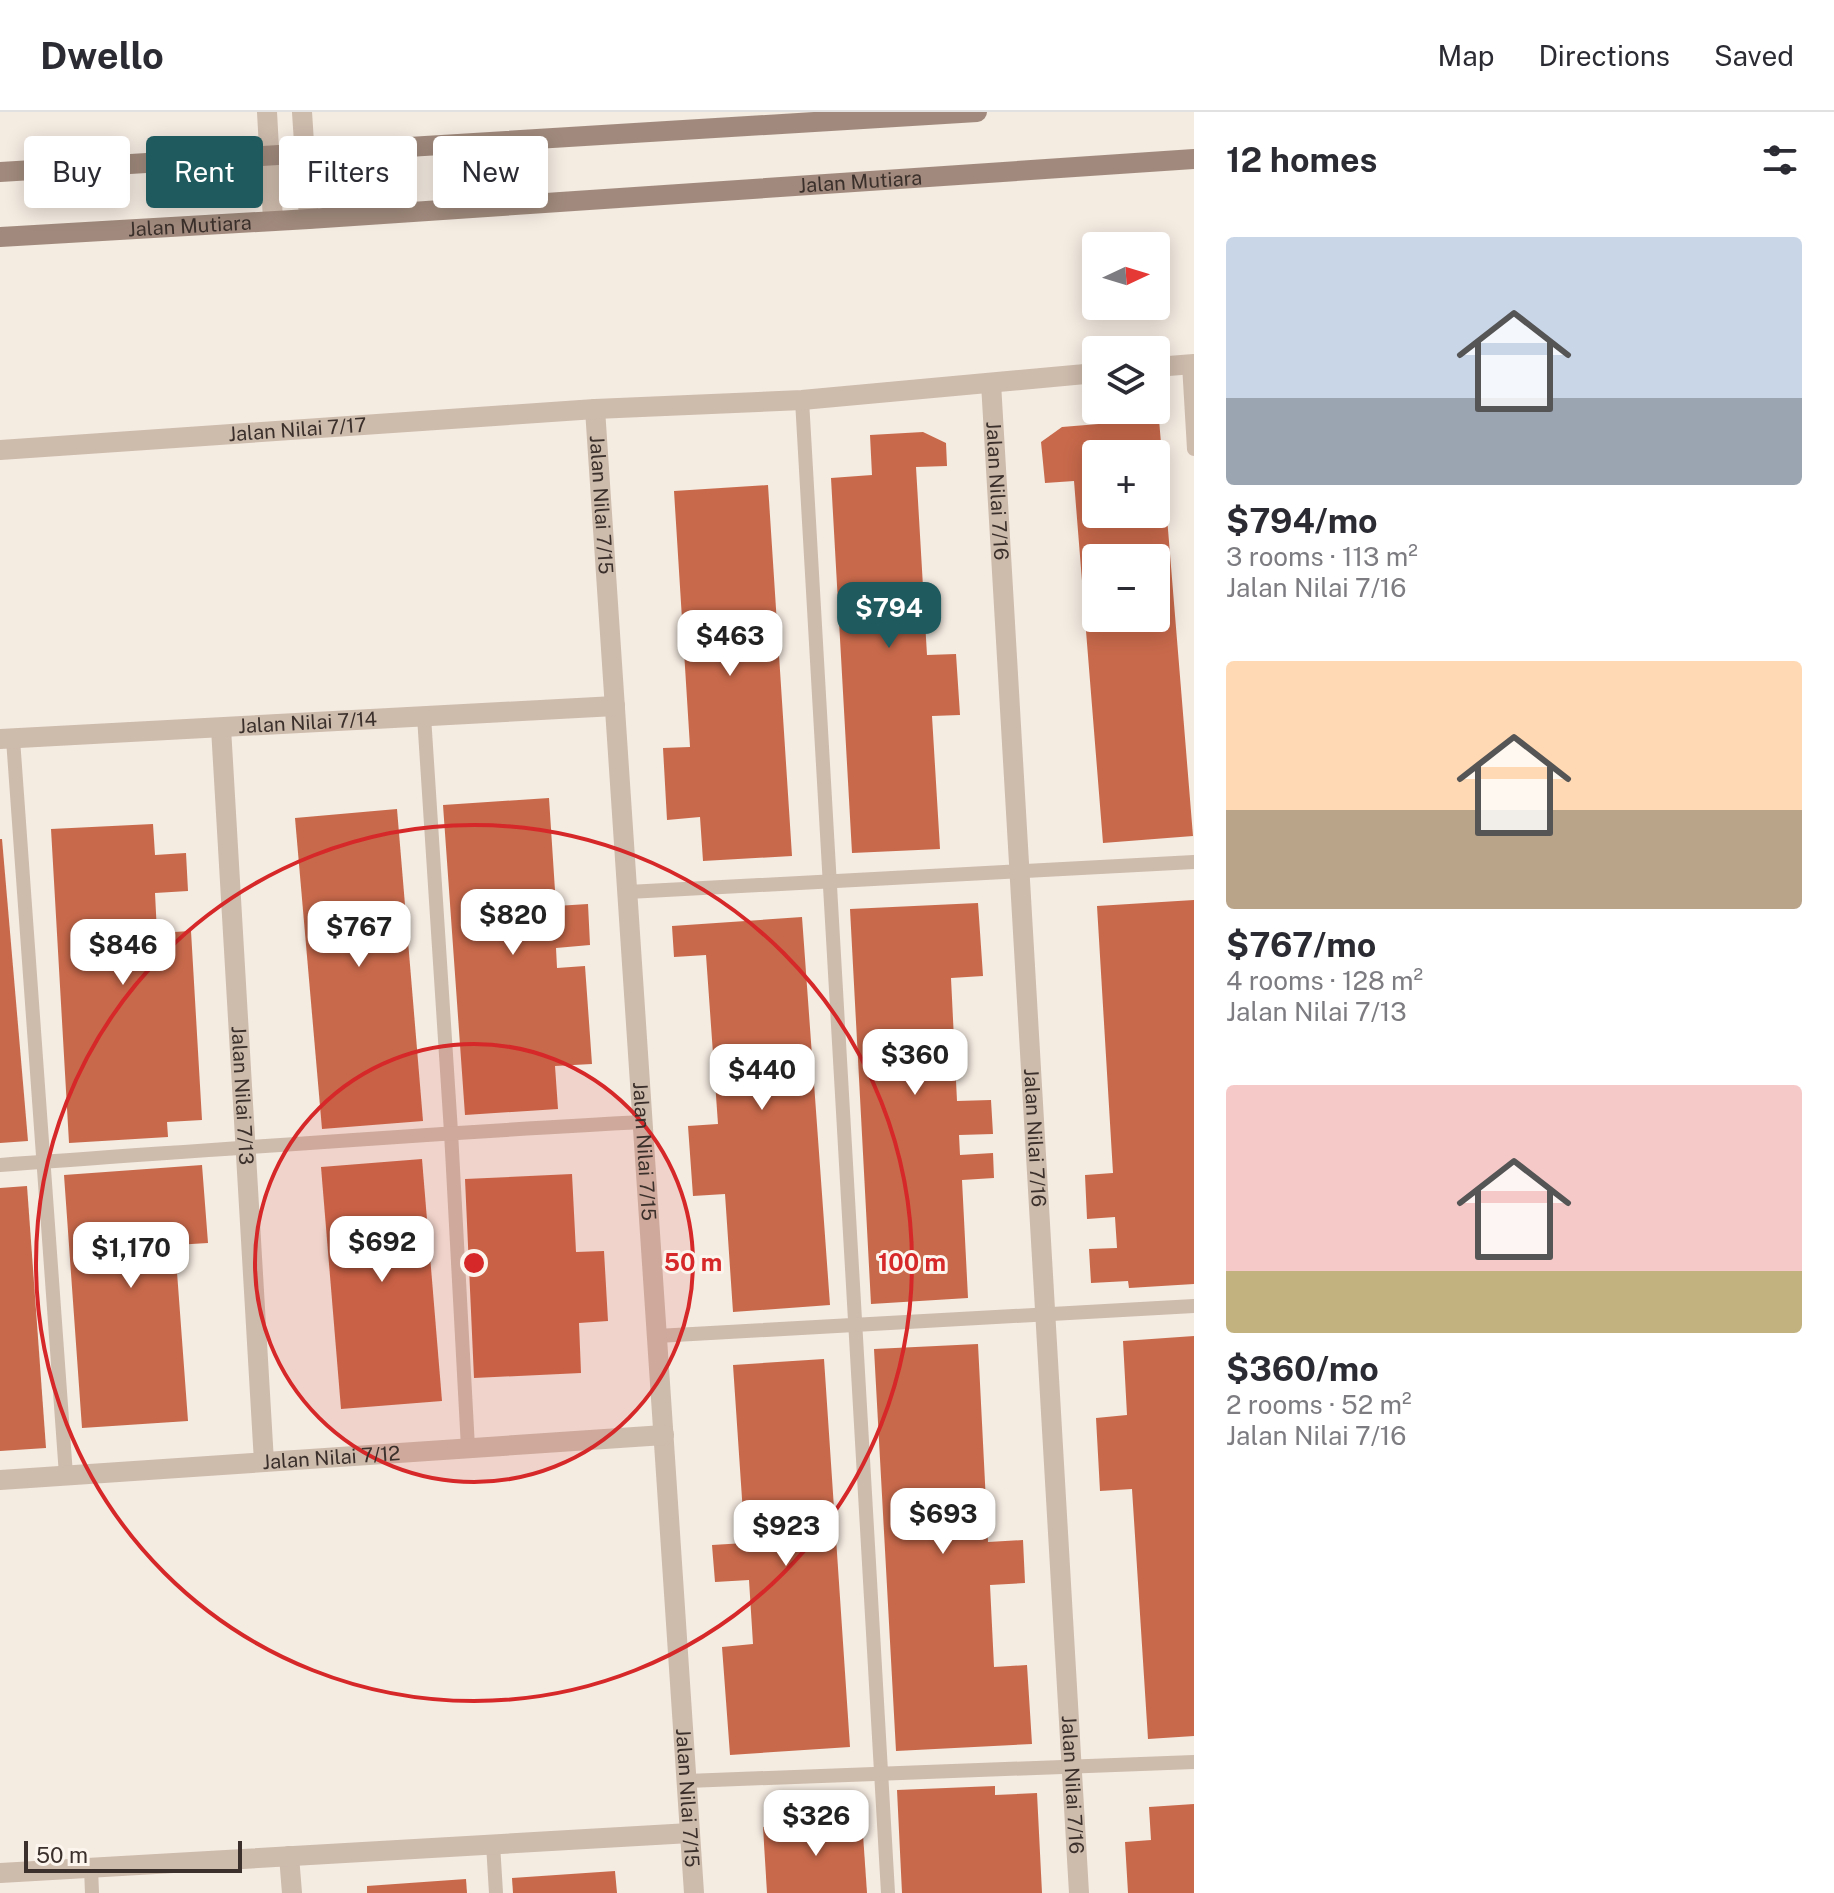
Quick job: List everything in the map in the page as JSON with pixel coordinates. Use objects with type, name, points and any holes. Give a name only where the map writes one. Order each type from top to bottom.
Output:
[{"type":"main road","points":[[417,147],[977,112]]},
{"type":"main road","points":[[0,172],[279,156]]},
{"type":"main road","name":"Jalan Mutiara","points":[[0,237],[1194,159]]},
{"type":"street","points":[[267,112],[273,220]]},
{"type":"street","points":[[302,112],[304,136]]},
{"type":"street","points":[[308,208],[309,219]]},
{"type":"street","points":[[1170,366],[1191,364]]},
{"type":"street","name":"Jalan Nilai 7/17","points":[[0,450],[595,409],[802,400],[1082,374]]},
{"type":"street","name":"Jalan Nilai 7/16","points":[[991,383],[1079,1893]]},
{"type":"street","name":"Jalan Nilai 7/15","points":[[595,409],[694,1893]]},
{"type":"street","name":"Jalan Nilai 7/14","points":[[6,739],[615,706]]},
{"type":"street","name":"Jalan Nilai 7/13","points":[[221,728],[264,1462]]},
{"type":"street","name":"Jalan Nilai 7/12","points":[[0,1480],[664,1435]]},
{"type":"street","points":[[0,1873],[690,1833]]},
{"type":"street","points":[[289,1856],[292,1893]]},
{"type":"lane","points":[[1191,364],[1194,449]]},
{"type":"lane","points":[[802,400],[888,1893]]},
{"type":"lane","points":[[424,716],[468,1448]]},
{"type":"lane","points":[[6,739],[43,1162],[66,1475]]},
{"type":"lane","points":[[628,892],[1194,862]]},
{"type":"lane","points":[[0,1165],[451,1132],[643,1122]]},
{"type":"lane","points":[[657,1336],[1194,1306]]},
{"type":"lane","points":[[687,1781],[1194,1762]]},
{"type":"lane","points":[[493,1844],[496,1893]]},
{"type":"lane","points":[[91,1868],[92,1893]]},
{"type":"building","points":[[1159,424],[1161,440],[1082,440],[1082,528],[1168,528],[1169,544],[1082,544],[1082,581],[1074,481],[1045,483],[1041,442],[1062,427]]},
{"type":"building","points":[[923,432],[946,443],[947,466],[916,467],[927,655],[956,654],[960,715],[932,716],[940,849],[852,853],[831,478],[872,475],[870,435]]},
{"type":"building","points":[[768,485],[792,856],[703,861],[700,817],[667,820],[663,748],[690,747],[674,491]]},
{"type":"building","points":[[1170,554],[1193,836],[1103,843],[1086,632],[1170,632]]},
{"type":"building","points":[[549,798],[556,906],[588,904],[590,945],[556,948],[557,968],[585,966],[592,1064],[555,1066],[558,1109],[465,1115],[443,805]]},
{"type":"building","points":[[397,809],[423,1121],[322,1129],[295,818]]},
{"type":"building","points":[[153,824],[155,855],[186,853],[188,891],[155,893],[157,933],[191,931],[202,1120],[167,1122],[168,1137],[69,1143],[51,829]]},
{"type":"building","points":[[0,839],[28,1141],[0,1143]]},
{"type":"building","points":[[1194,900],[1194,1284],[1129,1288],[1128,1281],[1091,1283],[1089,1249],[1117,1248],[1115,1217],[1087,1219],[1085,1175],[1113,1173],[1097,906]]},
{"type":"building","points":[[978,903],[983,976],[951,978],[957,1101],[991,1100],[993,1134],[959,1135],[960,1155],[993,1153],[994,1178],[962,1180],[968,1298],[871,1304],[850,909]]},
{"type":"building","points":[[802,917],[830,1305],[733,1312],[725,1194],[693,1196],[688,1126],[718,1124],[706,955],[674,957],[672,926]]},
{"type":"building","points":[[422,1159],[442,1401],[341,1409],[321,1167]]},
{"type":"building","points":[[202,1165],[208,1243],[175,1245],[188,1421],[82,1428],[64,1175]]},
{"type":"building","points":[[572,1174],[576,1252],[604,1251],[608,1321],[579,1323],[581,1373],[474,1378],[465,1179]]},
{"type":"building","points":[[27,1186],[46,1448],[0,1451],[0,1188]]},
{"type":"building","points":[[1194,1336],[1194,1736],[1148,1739],[1132,1489],[1100,1491],[1096,1418],[1127,1415],[1123,1341]]},
{"type":"building","points":[[978,1344],[988,1542],[1023,1540],[1025,1583],[990,1585],[994,1667],[1027,1665],[1032,1744],[896,1751],[874,1349]]},
{"type":"building","points":[[824,1359],[850,1747],[730,1755],[722,1647],[753,1644],[749,1580],[715,1582],[712,1545],[745,1543],[733,1365]]},
{"type":"building","points":[[995,1786],[995,1795],[1037,1793],[1042,1893],[902,1893],[897,1790]]},
{"type":"building","points":[[1194,1804],[1194,1893],[1128,1893],[1125,1842],[1151,1840],[1149,1807]]},
{"type":"building","points":[[862,1820],[867,1893],[767,1893],[763,1827]]},
{"type":"building","points":[[615,1871],[617,1893],[513,1893],[512,1878]]},
{"type":"building","points":[[466,1879],[467,1893],[367,1893],[367,1886]]}]
